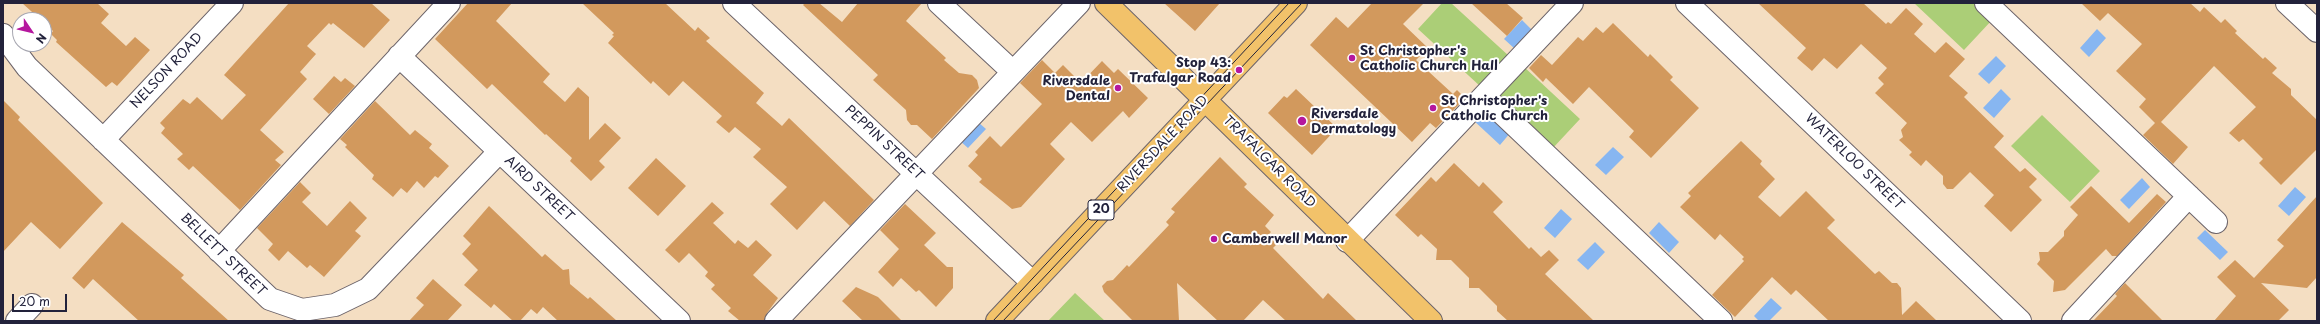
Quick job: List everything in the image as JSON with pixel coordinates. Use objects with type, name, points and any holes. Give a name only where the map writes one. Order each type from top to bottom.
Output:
[{"type":"main road","name":"TRAFALGAR ROAD","points":[[1106,3],[1206,99],[1347,241],[1431,321]]},
{"type":"main road","name":"RIVERSDALE ROAD","points":[[1001,320],[1033,283],[1296,3]]},
{"type":"street","name":"NELSON ROAD","points":[[103,140],[232,3]]},
{"type":"street","points":[[219,252],[449,3]]},
{"type":"street","name":"PEPPIN STREET","points":[[734,3],[1033,283]]},
{"type":"street","points":[[939,3],[1013,72]]},
{"type":"street","points":[[776,321],[1079,3]]},
{"type":"street","points":[[1347,241],[1572,3]]},
{"type":"street","name":"WATERLOO STREET","points":[[1687,3],[2020,321]]},
{"type":"street","points":[[1986,3],[2216,222]]},
{"type":"street","points":[[2287,3],[2317,31]]},
{"type":"street","name":"BELLETT STREET","points":[[3,35],[27,67],[219,252],[270,299],[302,310],[335,305],[368,289],[499,152]]},
{"type":"street","name":"AIRD STREET","points":[[400,56],[499,152],[679,321]]},
{"type":"street","points":[[1484,96],[1721,321]]},
{"type":"street","points":[[2072,321],[2189,196]]},
{"type":"street","points":[[17,321],[32,305]]},
{"type":"green space","points":[[1442,3],[1451,3],[1509,56],[1481,87],[1418,29]]},
{"type":"green space","points":[[1914,3],[1974,3],[1992,20],[1964,50]]},
{"type":"green space","points":[[1523,66],[1580,119],[1552,149],[1495,95]]},
{"type":"green space","points":[[2042,115],[2100,171],[2070,202],[2011,146]]},
{"type":"green space","points":[[1075,293],[1105,321],[1048,321]]},
{"type":"water","points":[[1522,20],[1532,30],[1515,49],[1504,39]]},
{"type":"water","points":[[2097,29],[2106,38],[2089,57],[2080,48]]},
{"type":"water","points":[[1996,56],[2006,66],[1989,84],[1978,74]]},
{"type":"water","points":[[2001,89],[2011,99],[1994,118],[1983,108]]},
{"type":"water","points":[[1485,108],[1511,132],[1500,145],[1473,120]]},
{"type":"water","points":[[978,122],[986,129],[968,148],[960,141]]},
{"type":"water","points":[[1613,147],[1624,157],[1606,175],[1595,165]]},
{"type":"water","points":[[2142,178],[2150,187],[2129,209],[2120,200]]},
{"type":"water","points":[[2295,187],[2306,197],[2289,216],[2278,206]]},
{"type":"water","points":[[1561,209],[1572,219],[1555,238],[1544,228]]},
{"type":"water","points":[[1659,222],[1679,242],[1669,253],[1649,233]]},
{"type":"water","points":[[2205,230],[2228,252],[2220,260],[2197,238]]},
{"type":"water","points":[[1595,242],[1605,252],[1588,270],[1577,260]]},
{"type":"water","points":[[1771,298],[1782,308],[1769,321],[1759,321],[1754,316]]},
{"type":"building","points":[[22,3],[97,3],[109,14],[101,23],[126,46],[135,37],[150,50],[117,86],[112,82],[106,87],[56,42],[57,40],[52,35],[52,12],[32,12]]},
{"type":"building","points":[[289,3],[371,3],[390,20],[364,48],[333,23],[331,25],[329,23],[307,46],[316,54],[300,72],[307,79],[260,130],[284,152],[275,160],[281,165],[240,210],[193,166],[189,170],[177,159],[183,154],[161,133],[165,128],[160,123],[183,99],[190,104],[197,97],[222,120],[246,95],[224,75]]},
{"type":"building","points":[[468,3],[512,3],[496,21],[550,74],[543,82],[565,102],[578,87],[589,97],[589,140],[605,123],[621,138],[599,161],[605,167],[591,181],[570,161],[572,158],[546,134],[545,135],[492,84],[487,89],[435,39]]},
{"type":"building","points":[[582,3],[665,3],[695,31],[698,27],[710,38],[706,41],[764,93],[756,103],[782,126],[789,118],[874,200],[850,226],[824,201],[797,230],[770,204],[787,187],[753,157],[761,149],[735,127],[729,133],[716,122],[722,116],[683,81],[669,96],[653,81],[651,84],[608,43],[614,36],[612,35],[614,33]]},
{"type":"building","points":[[805,3],[819,3],[842,22],[858,3],[922,3],[906,21],[946,58],[944,60],[959,73],[972,75],[977,80],[979,88],[932,139],[917,125],[911,125],[907,120],[906,110],[873,80],[878,75],[803,5]]},
{"type":"building","points":[[1164,3],[1220,3],[1195,31]]},
{"type":"building","points":[[1372,3],[1424,3],[1403,24],[1428,48],[1416,60],[1453,94],[1457,90],[1465,98],[1436,128],[1430,123],[1412,142],[1310,45],[1336,17],[1348,28]]},
{"type":"building","points":[[1471,3],[1506,3],[1523,18],[1507,36]]},
{"type":"building","points":[[1758,3],[1863,3],[1886,24],[1888,22],[1891,24],[1906,8],[1923,24],[1914,34],[1935,53],[1946,42],[1965,59],[1949,76],[1968,93],[1964,97],[2004,136],[1994,147],[2020,172],[2025,168],[2037,179],[2029,187],[2042,200],[2011,232],[1984,206],[1994,195],[1970,172],[1953,189],[1947,189],[1943,184],[1943,176],[1926,160],[1921,166],[1909,155],[1912,152],[1899,140],[1903,137],[1901,130],[1907,123],[1875,93],[1884,84],[1878,78],[1887,68],[1861,44],[1837,69],[1824,58],[1812,71],[1797,58],[1806,48]]},
{"type":"building","points":[[2081,3],[2190,3],[2200,12],[2204,7],[2221,23],[2225,19],[2237,31],[2235,33],[2263,59],[2265,57],[2277,68],[2272,73],[2291,89],[2291,95],[2317,120],[2317,149],[2281,185],[2259,163],[2263,159],[2243,139],[2239,142],[2229,133],[2256,107],[2214,66],[2161,122],[2188,147],[2173,164],[2143,135],[2155,123],[2139,107],[2146,99],[2116,71],[2142,44],[2108,13],[2100,21]]},
{"type":"building","points":[[1613,23],[1648,57],[1650,54],[1673,77],[1670,80],[1699,108],[1651,158],[1629,137],[1634,131],[1589,87],[1573,104],[1546,78],[1543,82],[1529,68],[1541,55],[1552,65],[1578,37],[1583,41],[1596,27],[1603,33]]},
{"type":"building","points":[[1042,60],[1055,73],[1063,65],[1081,83],[1102,61],[1114,73],[1118,69],[1148,98],[1129,118],[1123,111],[1092,142],[1071,122],[1050,144],[1065,159],[1021,207],[1012,209],[979,182],[982,179],[968,166],[978,155],[975,152],[990,136],[1001,147],[1042,104],[1020,83]]},
{"type":"building","points":[[334,76],[341,82],[345,78],[355,86],[329,114],[313,99]]},
{"type":"building","name":"Riversdale Dermatology","points":[[1296,89],[1337,128],[1312,155],[1268,113],[1284,96],[1287,98]]},
{"type":"building","points":[[3,100],[20,117],[18,120],[103,203],[60,249],[31,222],[3,252]]},
{"type":"building","points":[[375,101],[410,135],[415,130],[432,144],[429,148],[449,166],[438,178],[435,176],[424,188],[417,181],[407,193],[401,188],[393,197],[372,179],[374,175],[345,147],[347,145],[340,139]]},
{"type":"building","points":[[1741,141],[1762,161],[1760,164],[1775,179],[1758,197],[1780,217],[1806,191],[1835,220],[1827,228],[1875,274],[1879,271],[1892,283],[1897,283],[1901,288],[1902,315],[1916,301],[1937,321],[1829,321],[1796,290],[1791,295],[1772,277],[1735,317],[1712,295],[1744,261],[1742,259],[1744,257],[1720,234],[1715,240],[1680,207],[1691,196],[1688,193]]},
{"type":"building","points":[[1220,157],[1247,184],[1244,187],[1274,215],[1265,226],[1271,232],[1268,235],[1277,244],[1273,248],[1323,299],[1328,293],[1357,321],[1286,321],[1263,300],[1243,321],[1218,321],[1177,283],[1179,321],[1133,321],[1104,292],[1102,286],[1107,281],[1113,280],[1127,265],[1129,267],[1169,225],[1166,222],[1175,212],[1171,209]]},
{"type":"building","points":[[656,158],[686,186],[658,216],[628,188]]},
{"type":"building","points":[[1454,163],[1479,187],[1483,182],[1503,202],[1493,212],[1529,249],[1531,247],[1541,257],[1549,250],[1559,260],[1545,274],[1594,321],[1508,321],[1497,311],[1497,306],[1479,288],[1469,288],[1469,278],[1451,260],[1436,260],[1437,249],[1421,234],[1418,237],[1395,215],[1431,177],[1436,182]]},
{"type":"building","points":[[300,182],[311,193],[302,202],[327,226],[350,201],[367,218],[355,231],[361,236],[324,277],[310,265],[307,268],[288,251],[279,261],[268,250],[273,244],[257,228]]},
{"type":"building","points":[[2091,186],[2129,223],[2157,194],[2166,202],[2117,256],[2112,256],[2106,249],[2065,290],[2053,292],[2054,281],[2037,264],[2040,260],[2039,252],[2048,252],[2064,236],[2064,231],[2078,215],[2070,207]]},
{"type":"building","points":[[2317,196],[2317,277],[2307,288],[2261,283],[2289,310],[2278,321],[2214,321],[2236,296],[2217,277],[2235,260],[2254,278],[2284,246],[2277,240]]},
{"type":"building","points":[[712,202],[724,213],[713,223],[735,244],[738,240],[748,248],[756,240],[772,255],[753,275],[778,298],[767,313],[764,321],[740,321],[728,311],[731,308],[711,289],[715,285],[705,276],[708,272],[689,253],[679,263],[665,250]]},
{"type":"building","points":[[905,204],[936,233],[924,245],[947,267],[953,267],[953,288],[936,307],[919,290],[916,292],[901,278],[893,287],[878,272],[899,249],[880,230]]},
{"type":"building","points":[[489,206],[542,257],[545,254],[563,270],[569,269],[570,284],[588,299],[590,297],[617,321],[558,321],[543,307],[537,314],[531,309],[520,321],[513,321],[494,304],[491,308],[464,285],[478,270],[462,254],[471,244],[463,236]]},
{"type":"building","points":[[122,222],[184,275],[181,278],[229,321],[139,321],[93,279],[84,289],[72,278]]},
{"type":"building","points":[[433,279],[462,305],[447,321],[409,321],[424,305],[416,298]]},
{"type":"building","points":[[2125,283],[2163,321],[2093,321],[2117,296],[2115,294]]},
{"type":"building","points":[[856,287],[878,297],[902,321],[863,321],[842,301]]},
{"type":"tram line","points":[[993,321],[1289,3]]},
{"type":"tram line","points":[[1003,321],[1302,3]]},
{"type":"place","name":"St Christopher's Catholic Church Hall","points":[[1352,58]]},
{"type":"place","name":"Stop 43: Trafalgar Road","points":[[1239,70]]},
{"type":"place","name":"Riversdale Dental","points":[[1118,88]]},
{"type":"place","name":"St Christopher's Catholic Church","points":[[1433,108]]},
{"type":"place","name":"Riversdale Dermatology","points":[[1302,121]]},
{"type":"place","name":"Camberwell Manor","points":[[1214,239]]}]
